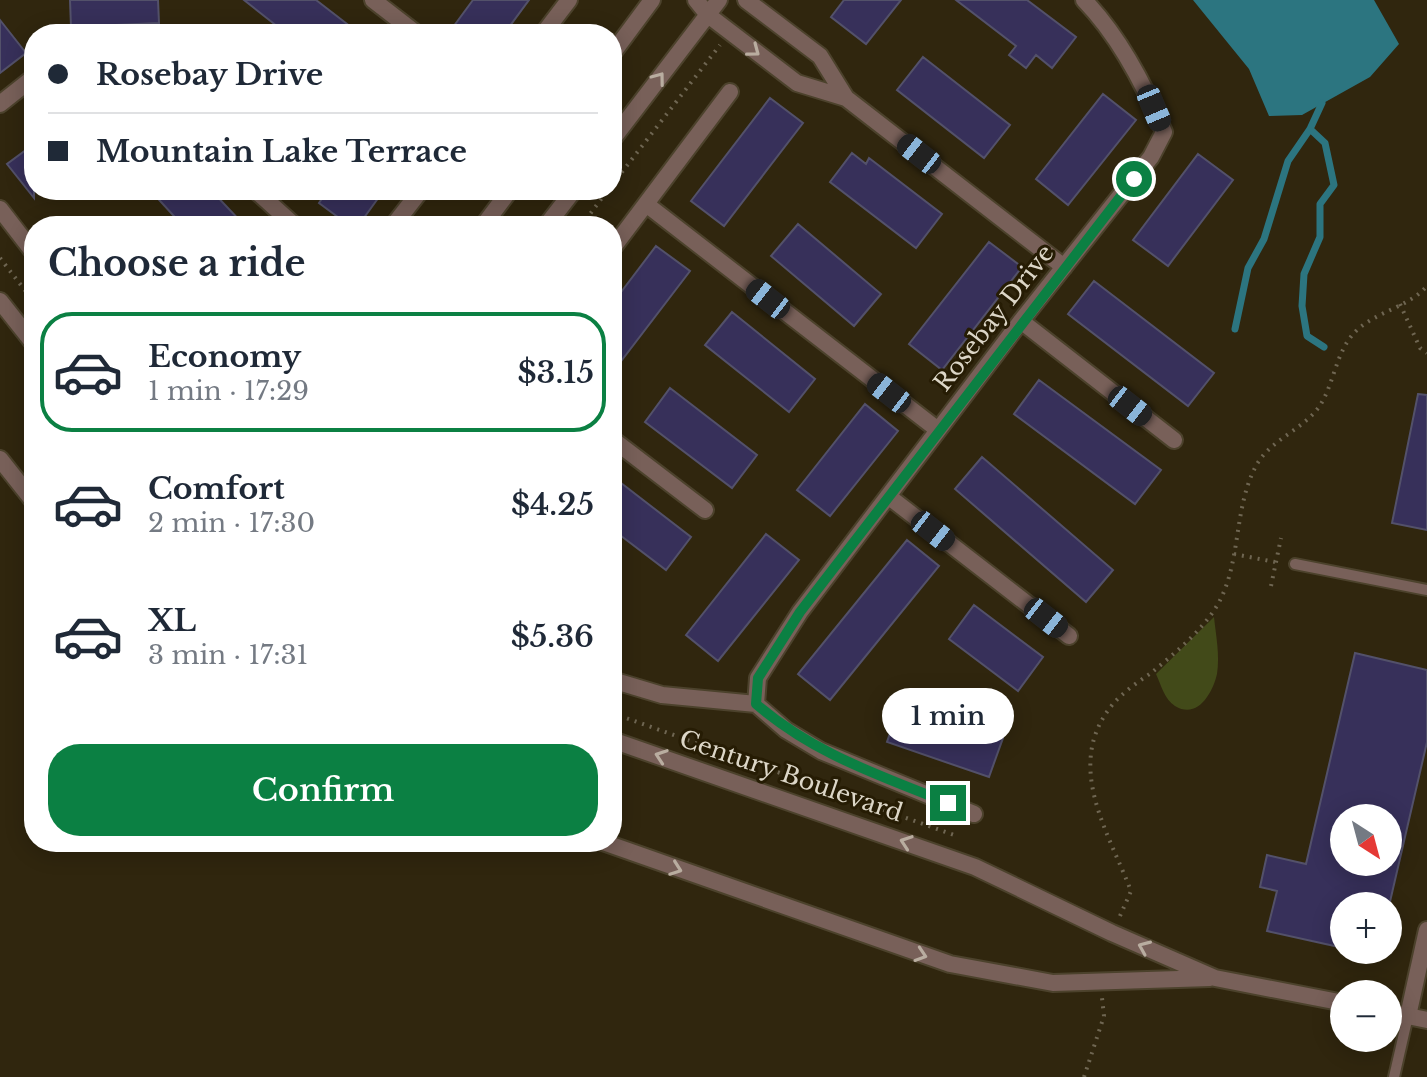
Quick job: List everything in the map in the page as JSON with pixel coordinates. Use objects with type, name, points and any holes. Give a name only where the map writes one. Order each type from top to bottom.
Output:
[{"type":"street","points":[[373,0],[404,24]]},
{"type":"street","points":[[551,24],[569,0]]},
{"type":"street","points":[[622,40],[652,0]]},
{"type":"street","points":[[696,0],[708,15],[797,83],[846,98]]},
{"type":"street","points":[[622,127],[719,0]]},
{"type":"street","points":[[746,0],[820,56],[846,98],[1064,267]]},
{"type":"street","name":"Rosebay Drive","points":[[756,704],[758,678],[777,644],[1021,321],[1151,157],[1164,132],[1154,108],[1102,19],[1084,0]]},
{"type":"street","points":[[0,104],[24,85]]},
{"type":"street","points":[[622,236],[730,92]]},
{"type":"street","points":[[266,200],[284,216]]},
{"type":"street","points":[[401,216],[413,200]]},
{"type":"street","points":[[554,216],[566,200]]},
{"type":"street","points":[[646,204],[938,430]]},
{"type":"street","points":[[0,209],[24,240]]},
{"type":"street","points":[[0,301],[24,331]]},
{"type":"street","points":[[1021,321],[1174,440]]},
{"type":"street","points":[[622,447],[705,510]]},
{"type":"street","points":[[0,459],[24,489]]},
{"type":"street","points":[[888,496],[1069,636]]},
{"type":"street","points":[[622,683],[662,695],[756,704],[786,730],[821,751],[974,814]]},
{"type":"street","name":"Century Boulevard","points":[[622,743],[975,867],[1215,978],[1330,1000]]},
{"type":"street","name":"Century Boulevard","points":[[622,849],[950,964],[1053,983],[1215,978]]},
{"type":"street","points":[[1408,1016],[1427,930]]},
{"type":"street","points":[[1402,1015],[1427,1020]]},
{"type":"lane","points":[[1295,564],[1427,590]]},
{"type":"lane","points":[[1394,1077],[1408,1016]]},
{"type":"path","points":[[622,172],[719,46],[726,29]]},
{"type":"path","points":[[589,216],[601,200]]},
{"type":"path","points":[[0,258],[24,289]]},
{"type":"path","points":[[1112,933],[1131,891],[1096,810],[1091,769],[1096,731],[1115,701],[1169,657],[1216,607],[1228,584],[1246,489],[1259,461],[1273,444],[1316,411],[1326,396],[1344,346],[1373,316],[1400,304],[1427,286]]},
{"type":"path","points":[[1400,304],[1420,348],[1427,353]]},
{"type":"path","points":[[1271,586],[1281,538]]},
{"type":"path","points":[[1234,554],[1276,563]]},
{"type":"path","points":[[622,717],[954,835]]},
{"type":"path","points":[[1084,1077],[1104,1016],[1099,982]]},
{"type":"green space","points":[[1214,617],[1218,660],[1215,681],[1208,696],[1197,707],[1183,709],[1175,706],[1156,674]]},
{"type":"water","points":[[1193,0],[1374,0],[1399,44],[1370,77],[1302,115],[1269,116],[1249,69]]},
{"type":"building","points":[[70,0],[158,0],[159,23],[71,24]]},
{"type":"building","points":[[244,0],[316,0],[347,24],[274,24]]},
{"type":"building","points":[[473,0],[529,0],[511,24],[455,24]]},
{"type":"building","points":[[844,0],[901,0],[866,44],[831,17]]},
{"type":"building","points":[[956,0],[1027,0],[1076,37],[1052,68],[1036,55],[1026,68],[1009,55],[1016,46]]},
{"type":"building","points":[[0,20],[24,55],[0,73]]},
{"type":"building","points":[[923,57],[1010,125],[984,158],[897,90]]},
{"type":"building","points":[[1103,94],[1136,120],[1068,205],[1036,179]]},
{"type":"building","points":[[770,98],[803,123],[724,226],[691,201]]},
{"type":"building","points":[[24,151],[24,185],[7,164]]},
{"type":"building","points":[[852,153],[866,164],[869,158],[942,214],[916,248],[830,182]]},
{"type":"building","points":[[1198,154],[1233,180],[1168,266],[1133,240]]},
{"type":"building","points":[[159,200],[220,200],[236,216],[174,216]]},
{"type":"building","points":[[321,200],[377,200],[365,216],[337,216],[319,203]]},
{"type":"building","points":[[798,224],[881,294],[854,326],[771,256]]},
{"type":"building","points":[[989,242],[1022,267],[942,370],[909,344]]},
{"type":"building","points":[[656,246],[690,271],[622,360],[622,291]]},
{"type":"building","points":[[1094,281],[1214,373],[1188,406],[1068,314]]},
{"type":"building","points":[[732,312],[815,379],[789,412],[705,345]]},
{"type":"building","points":[[1039,380],[1161,470],[1135,504],[1014,414]]},
{"type":"building","points":[[670,388],[757,455],[732,488],[645,422]]},
{"type":"building","points":[[1418,394],[1427,395],[1427,530],[1392,523]]},
{"type":"building","points":[[865,404],[898,431],[830,516],[797,490]]},
{"type":"building","points":[[982,457],[1113,570],[1086,602],[955,489]]},
{"type":"building","points":[[622,484],[691,537],[666,570],[622,537]]},
{"type":"building","points":[[766,534],[799,560],[718,661],[686,635]]},
{"type":"building","points":[[907,540],[939,566],[830,700],[798,674]]},
{"type":"building","points":[[974,605],[1043,657],[1018,691],[949,639]]},
{"type":"building","points":[[1355,653],[1427,670],[1427,742],[1402,850],[1402,804],[1330,804],[1330,876],[1396,876],[1392,892],[1330,892],[1330,945],[1267,931],[1277,891],[1260,887],[1267,855],[1306,864]]},
{"type":"building","points":[[901,702],[1003,738],[989,777],[887,742]]},
{"type":"waterway","points":[[1235,329],[1248,268],[1264,239],[1288,161],[1310,129],[1322,103]]},
{"type":"waterway","points":[[1310,129],[1325,143],[1334,185],[1320,204],[1320,237],[1304,274],[1302,306],[1307,336],[1324,347]]},
{"type":"route","points":[[948,803],[821,751],[786,730],[756,704],[758,678],[800,612],[1021,321],[1134,179]]}]
